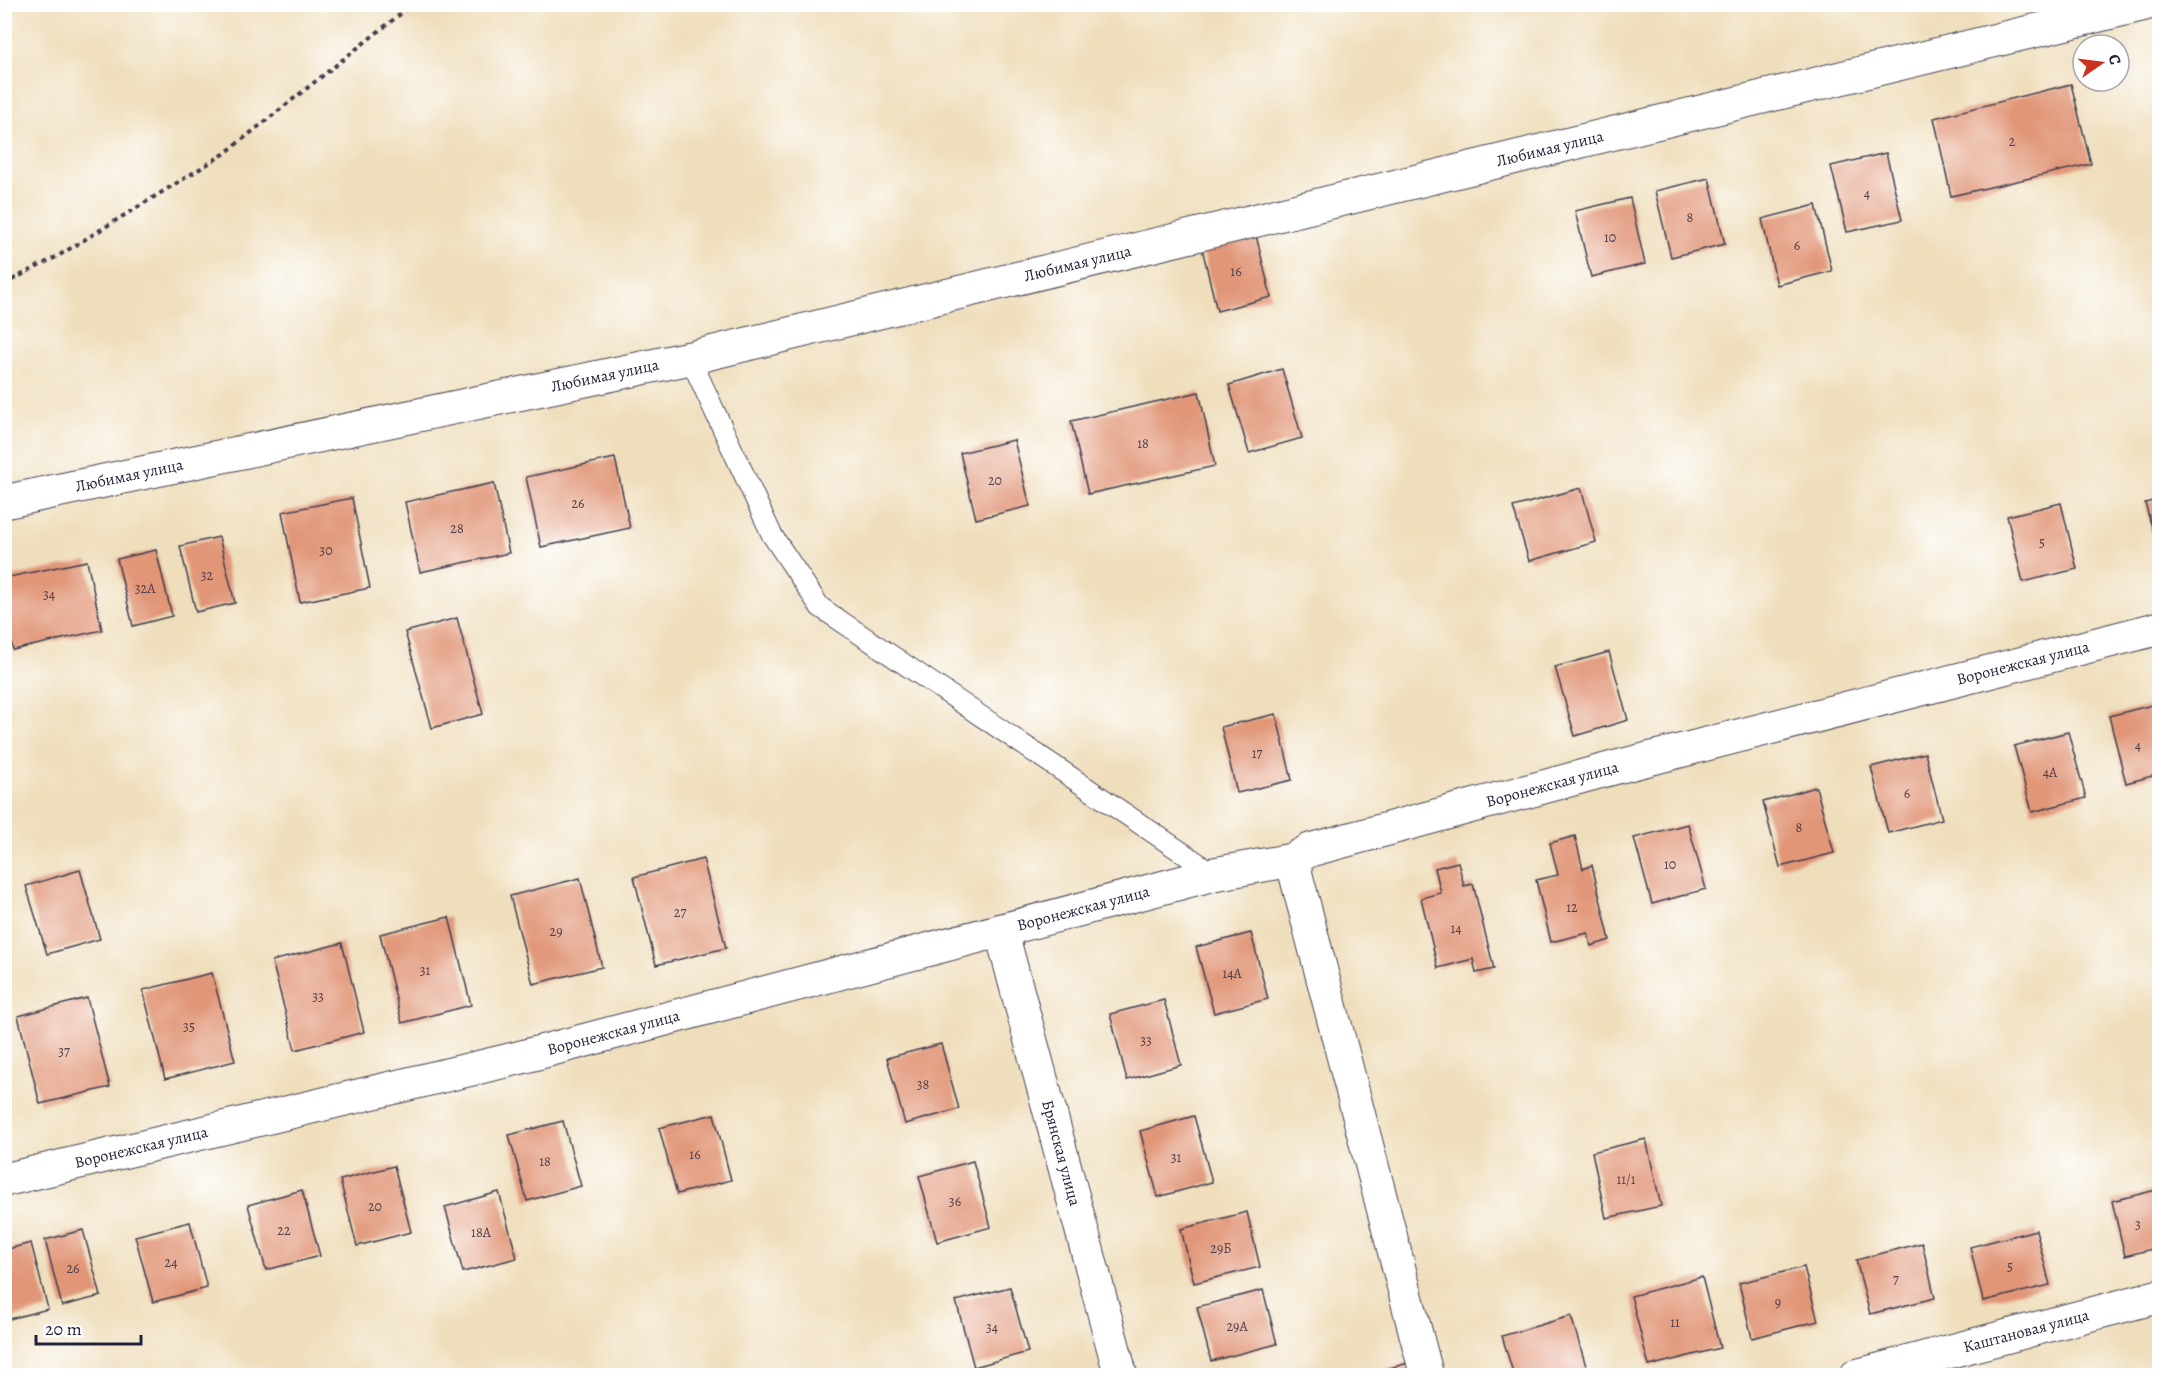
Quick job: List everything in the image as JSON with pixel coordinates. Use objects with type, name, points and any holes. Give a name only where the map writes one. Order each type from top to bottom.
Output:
[{"type":"street","name":"Любимая улица","points":[[4,502],[690,358],[2145,4]]},
{"type":"street","name":"Воронежская улица","points":[[4,1180],[518,1058],[1214,874],[1292,860],[1310,850],[1617,767],[2160,628]]},
{"type":"street","points":[[1292,860],[1427,1376]]},
{"type":"street","name":"Брянская улица","points":[[1001,930],[1121,1376]]},
{"type":"street","name":"Каштановая улица","points":[[1856,1376],[2160,1296]]},
{"type":"lane","points":[[690,358],[772,536],[820,608],[1214,874]]},
{"type":"path","points":[[4,284],[58,256],[224,154],[413,4]]},
{"type":"building","points":[[2071,84],[2071,93],[2073,93],[2091,164],[1951,196],[1934,118]]},
{"type":"building","points":[[1886,153],[1902,220],[1847,232],[1831,166]]},
{"type":"building","points":[[1709,178],[1725,244],[1671,257],[1655,191]]},
{"type":"building","points":[[1630,198],[1645,264],[1591,277],[1575,211]]},
{"type":"building","points":[[1816,205],[1832,271],[1777,285],[1762,219]]},
{"type":"building","points":[[1255,231],[1271,297],[1217,311],[1201,244]]},
{"type":"building","points":[[1282,369],[1302,438],[1249,453],[1229,385]]},
{"type":"building","points":[[1199,392],[1215,466],[1088,494],[1071,421]]},
{"type":"building","points":[[1014,440],[1030,506],[976,519],[960,453]]},
{"type":"building","points":[[615,458],[630,528],[541,547],[526,477]]},
{"type":"building","points":[[494,483],[509,553],[420,572],[405,502]]},
{"type":"building","points":[[1581,488],[1596,542],[1529,561],[1513,507]]},
{"type":"building","points":[[352,498],[370,588],[300,602],[282,512]]},
{"type":"building","points":[[2160,499],[2160,552],[2159,552],[2145,503]]},
{"type":"building","points":[[2061,503],[2077,569],[2023,582],[2007,516]]},
{"type":"building","points":[[219,537],[235,603],[196,612],[180,546]]},
{"type":"building","points":[[156,550],[172,616],[133,626],[117,559]]},
{"type":"building","points":[[87,561],[102,630],[13,650],[4,609],[4,578]]},
{"type":"building","points":[[457,618],[483,714],[432,728],[405,632]]},
{"type":"building","points":[[1609,652],[1628,720],[1575,736],[1555,667]]},
{"type":"building","points":[[2160,703],[2160,774],[2126,783],[2109,716]]},
{"type":"building","points":[[1276,714],[1292,780],[1237,793],[1221,727]]},
{"type":"building","points":[[2068,732],[2086,798],[2032,812],[2014,746]]},
{"type":"building","points":[[1925,753],[1942,819],[1888,833],[1871,767]]},
{"type":"building","points":[[1816,787],[1834,853],[1780,867],[1763,802]]},
{"type":"building","points":[[1688,824],[1706,889],[1652,904],[1634,838]]},
{"type":"building","points":[[1575,836],[1583,869],[1592,865],[1610,940],[1591,946],[1588,933],[1551,942],[1536,880],[1558,875],[1550,843]]},
{"type":"building","points":[[703,859],[726,948],[656,965],[634,877]]},
{"type":"building","points":[[1458,862],[1464,886],[1473,884],[1494,969],[1476,973],[1473,959],[1438,968],[1421,898],[1441,893],[1435,868]]},
{"type":"building","points":[[80,870],[100,939],[47,954],[26,886]]},
{"type":"building","points":[[580,878],[602,967],[533,984],[510,896]]},
{"type":"building","points":[[449,917],[471,1005],[402,1023],[380,934]]},
{"type":"building","points":[[1251,933],[1268,999],[1214,1013],[1196,947]]},
{"type":"building","points":[[342,943],[364,1032],[295,1050],[272,961]]},
{"type":"building","points":[[212,973],[235,1061],[165,1079],[143,990]]},
{"type":"building","points":[[87,998],[110,1087],[40,1104],[18,1016]]},
{"type":"building","points":[[1164,1000],[1181,1065],[1127,1080],[1110,1014]]},
{"type":"building","points":[[941,1044],[959,1109],[905,1124],[887,1058]]},
{"type":"building","points":[[714,1114],[731,1180],[677,1194],[659,1128]]},
{"type":"building","points":[[1194,1116],[1212,1182],[1158,1197],[1140,1131]]},
{"type":"building","points":[[563,1121],[581,1186],[527,1201],[509,1135]]},
{"type":"building","points":[[1646,1139],[1661,1206],[1606,1218],[1592,1152]]},
{"type":"building","points":[[973,1161],[991,1227],[937,1242],[919,1176]]},
{"type":"building","points":[[394,1166],[411,1232],[357,1246],[340,1180]]},
{"type":"building","points":[[2160,1189],[2160,1247],[2125,1256],[2112,1201]]},
{"type":"building","points":[[302,1190],[320,1256],[266,1270],[248,1205]]},
{"type":"building","points":[[499,1192],[517,1258],[463,1272],[445,1207]]},
{"type":"building","points":[[1247,1212],[1260,1267],[1194,1283],[1181,1229]]},
{"type":"building","points":[[190,1222],[207,1288],[153,1302],[135,1236]]},
{"type":"building","points":[[83,1230],[101,1296],[62,1306],[45,1240]]},
{"type":"building","points":[[2036,1230],[2050,1285],[1983,1301],[1970,1247]]},
{"type":"building","points":[[31,1243],[48,1309],[9,1319],[4,1299],[4,1250]]},
{"type":"building","points":[[1922,1243],[1935,1298],[1870,1314],[1856,1260]]},
{"type":"building","points":[[1804,1267],[1818,1321],[1752,1338],[1739,1283]]},
{"type":"building","points":[[1702,1277],[1720,1348],[1649,1366],[1631,1296]]},
{"type":"building","points":[[1010,1287],[1028,1352],[974,1367],[956,1301]]},
{"type":"building","points":[[1263,1290],[1277,1344],[1211,1361],[1197,1307]]},
{"type":"building","points":[[1571,1316],[1589,1376],[1514,1376],[1502,1336]]},
{"type":"building","points":[[1408,1363],[1411,1376],[1364,1376],[1364,1375]]}]
